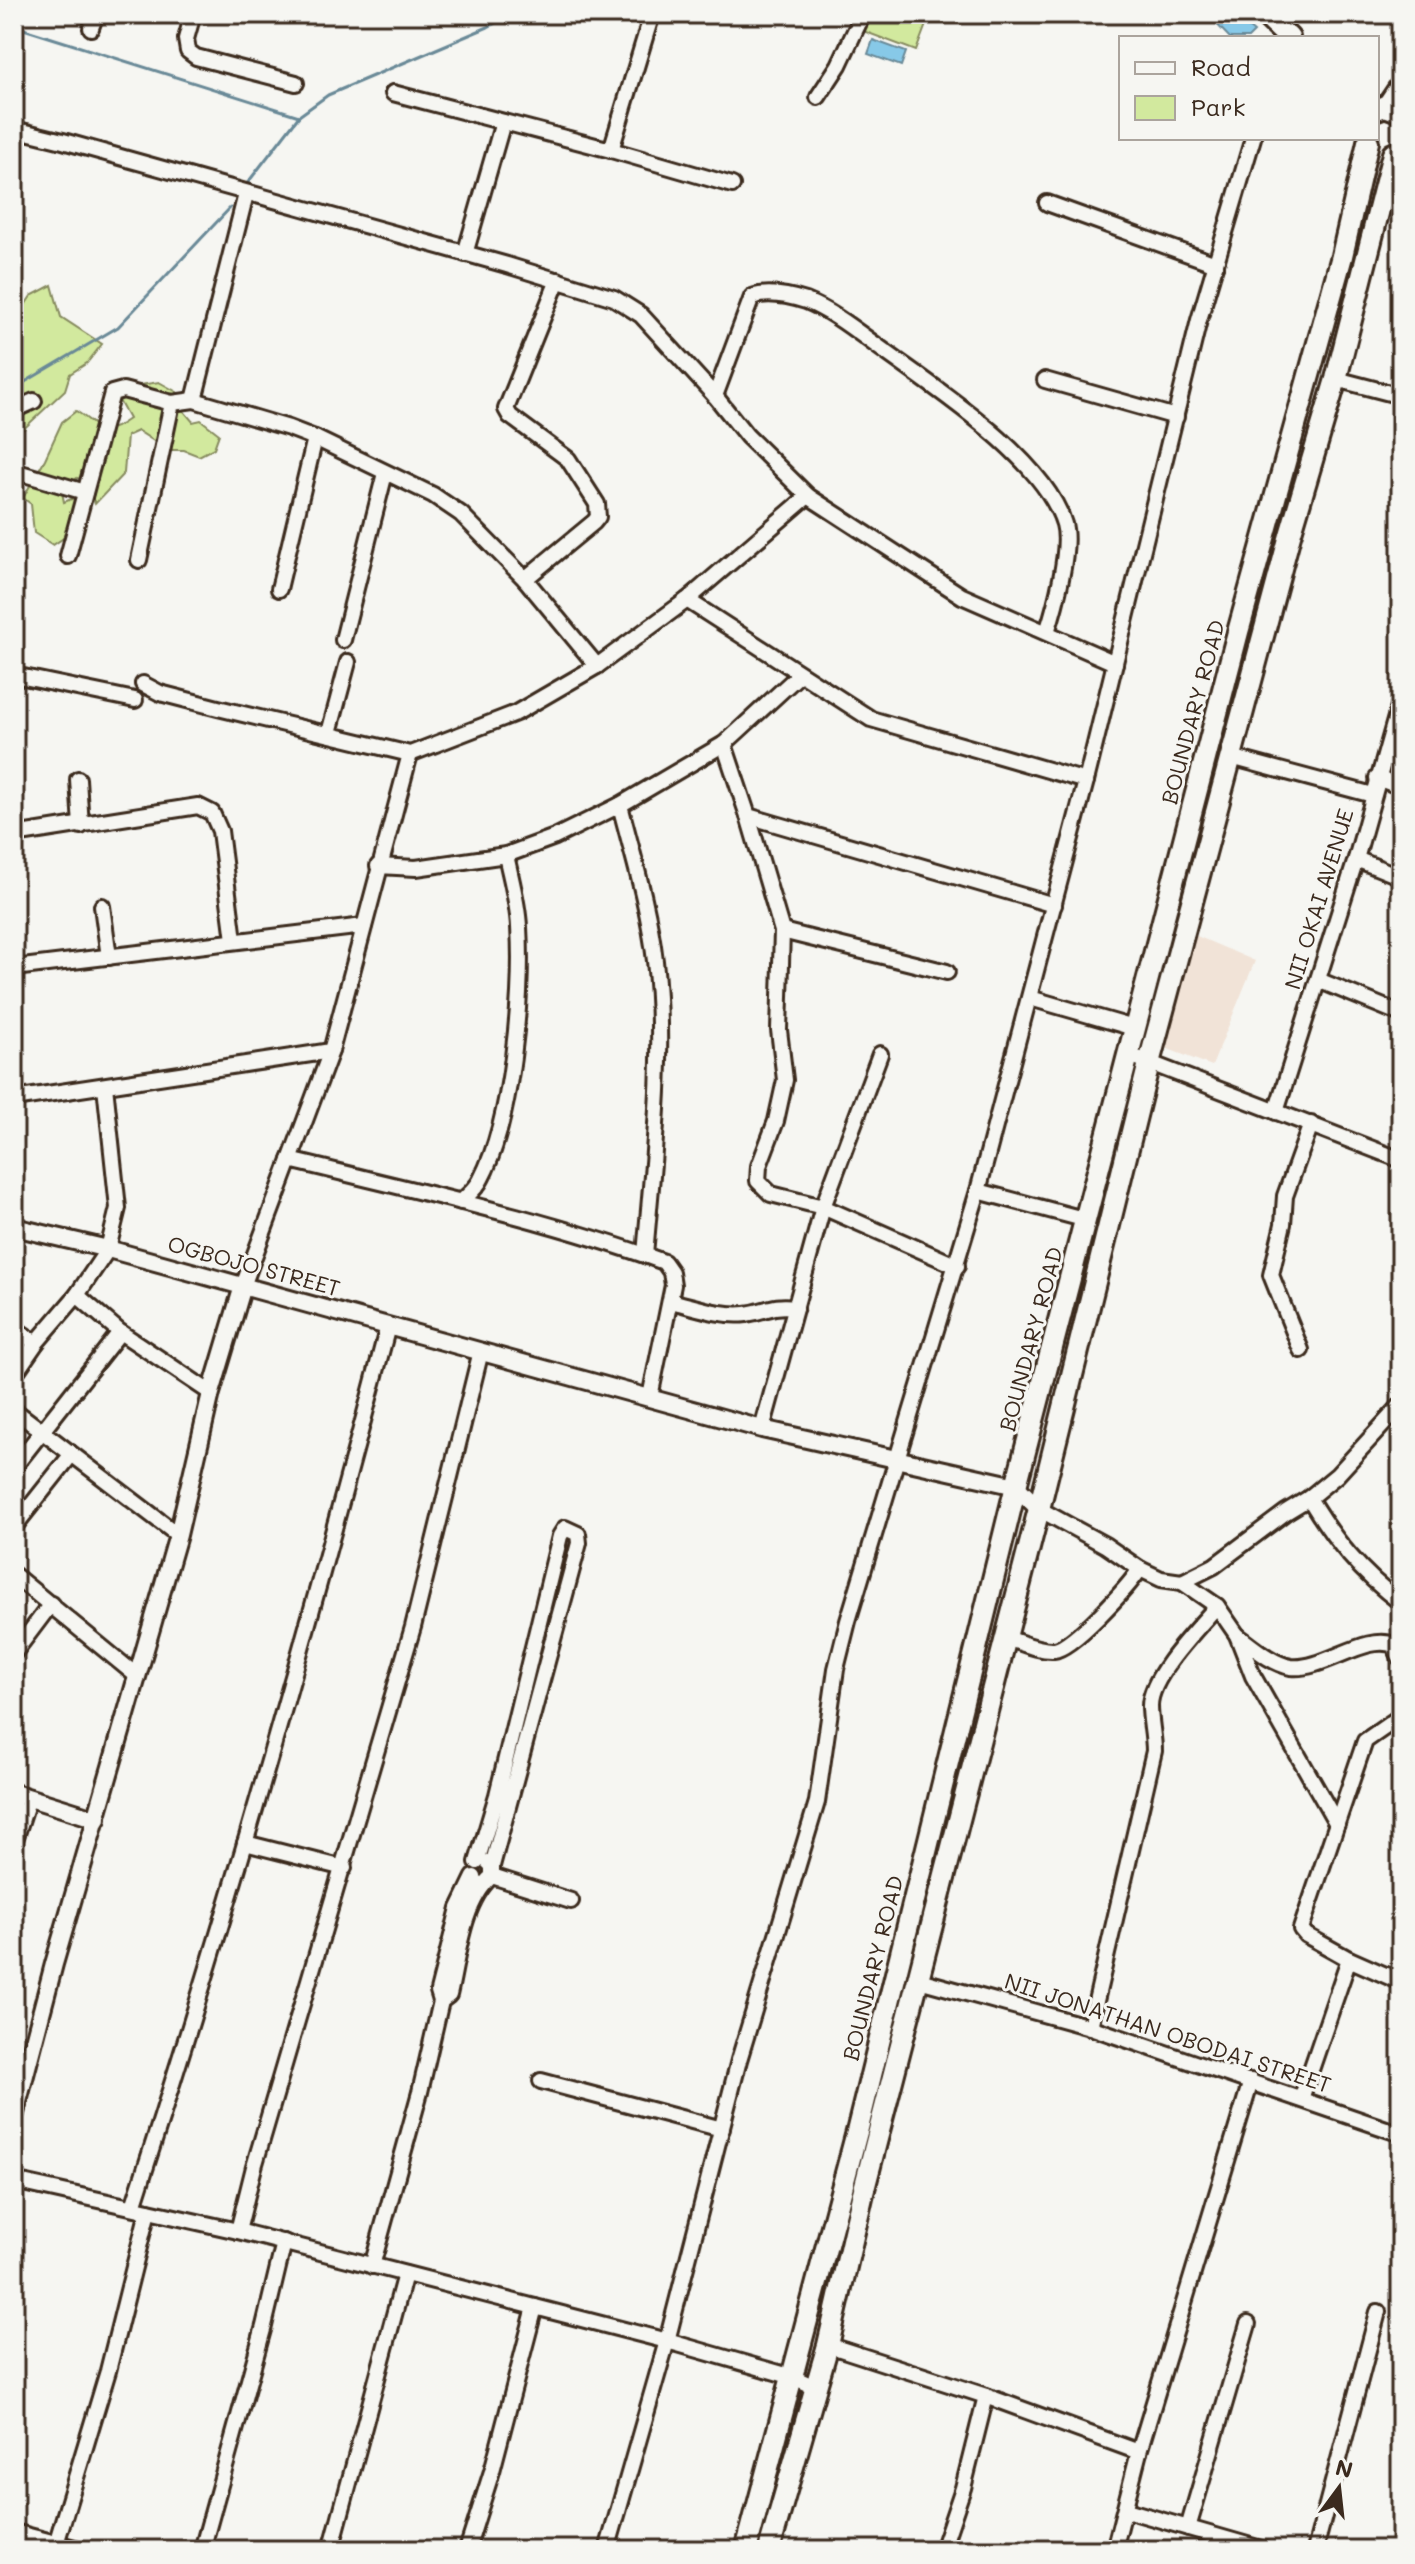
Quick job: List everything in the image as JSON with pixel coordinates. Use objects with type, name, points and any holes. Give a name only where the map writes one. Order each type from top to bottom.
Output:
[{"type":"main road","points":[[1264,14],[1285,36]]},
{"type":"main road","points":[[769,2550],[828,2345],[862,2197],[1039,1509],[1149,1063],[1290,535],[1336,379],[1397,151],[1379,151],[1367,140]]},
{"type":"main road","name":"BOUNDARY ROAD","points":[[746,2550],[858,2128],[1016,1486],[1087,1220],[1127,1054],[1238,632],[1342,256],[1367,140]]},
{"type":"street","points":[[193,14],[186,39],[188,51],[196,57],[296,83]]},
{"type":"street","points":[[611,150],[652,14]]},
{"type":"street","points":[[818,97],[839,65],[863,14]]},
{"type":"street","points":[[1384,108],[1401,82]]},
{"type":"street","points":[[393,93],[732,185]]},
{"type":"street","points":[[465,254],[503,122]]},
{"type":"street","points":[[14,129],[614,298],[641,315],[747,436],[808,496],[962,596],[1115,663]]},
{"type":"street","points":[[607,2550],[667,2341],[761,1982],[817,1802],[836,1669],[978,1191],[1086,781],[1176,417],[1252,140]]},
{"type":"street","points":[[194,400],[246,194]]},
{"type":"street","points":[[1047,203],[1216,264]]},
{"type":"street","points":[[525,579],[594,522],[598,510],[574,465],[510,416],[506,409],[558,280]]},
{"type":"street","points":[[715,396],[752,297],[760,294],[792,297],[831,313],[990,429],[1047,490],[1066,533],[1063,564],[1047,632]]},
{"type":"street","points":[[1336,379],[1401,396]]},
{"type":"street","points":[[1045,380],[1176,417]]},
{"type":"street","points":[[68,556],[112,393],[123,390],[172,403],[194,400],[315,438],[433,495],[461,514],[525,579],[597,666]]},
{"type":"street","points":[[14,410],[34,401]]},
{"type":"street","points":[[139,560],[172,403]]},
{"type":"street","points":[[279,589],[315,438]]},
{"type":"street","points":[[14,471],[85,492]]},
{"type":"street","points":[[343,640],[385,473]]},
{"type":"street","points":[[143,684],[160,693],[410,754],[516,713],[597,666],[687,600],[808,496]]},
{"type":"street","points":[[687,600],[871,719],[1086,781]]},
{"type":"street","points":[[329,733],[348,662]]},
{"type":"street","points":[[14,675],[135,700]]},
{"type":"street","points":[[378,866],[416,868],[506,855],[555,837],[620,805],[724,744],[799,675]]},
{"type":"street","name":"NII OKAI AVENUE","points":[[1276,1112],[1356,859],[1401,699]]},
{"type":"street","points":[[724,744],[782,931],[779,1030],[785,1080],[776,1121],[759,1166],[758,1181],[771,1194],[823,1207],[957,1266]]},
{"type":"street","points":[[14,2117],[16,2094],[178,1535],[211,1393],[243,1286],[331,1051],[410,754]]},
{"type":"street","points":[[1231,757],[1373,795]]},
{"type":"street","points":[[1377,778],[1401,787]]},
{"type":"street","points":[[78,779],[81,826]]},
{"type":"street","points":[[620,805],[646,907],[655,959],[659,1010],[657,1100],[645,1255]]},
{"type":"street","points":[[14,835],[198,806],[212,813],[220,831],[234,940]]},
{"type":"street","points":[[748,816],[1054,905]]},
{"type":"street","points":[[461,1202],[479,1183],[492,1152],[507,1090],[521,979],[519,924],[506,855]]},
{"type":"street","points":[[1356,859],[1401,877]]},
{"type":"street","points":[[102,906],[109,957]]},
{"type":"street","points":[[14,968],[364,926]]},
{"type":"street","points":[[782,931],[947,972]]},
{"type":"street","points":[[1318,980],[1401,1014]]},
{"type":"street","points":[[1030,998],[1134,1028]]},
{"type":"street","points":[[14,1099],[331,1051]]},
{"type":"street","points":[[762,1429],[823,1207],[880,1054]]},
{"type":"street","points":[[1127,1054],[1401,1160]]},
{"type":"street","points":[[14,1375],[36,1343],[77,1295],[108,1249],[118,1208],[105,1086]]},
{"type":"street","points":[[1301,1350],[1271,1275],[1283,1224],[1285,1196],[1311,1124]]},
{"type":"street","points":[[290,1160],[494,1210],[664,1262],[671,1272],[673,1285],[650,1397]]},
{"type":"street","points":[[479,1183],[494,1210]]},
{"type":"street","points":[[978,1191],[1087,1220]]},
{"type":"street","name":"OGBOJO STREET","points":[[14,1227],[108,1249],[762,1429],[1016,1486]]},
{"type":"street","points":[[77,1295],[120,1332],[211,1393]]},
{"type":"street","points":[[670,1301],[731,1314],[747,1314],[775,1305],[796,1307]]},
{"type":"street","points":[[56,2544],[108,2371],[141,2209],[180,2062],[329,1549],[388,1326]]},
{"type":"street","points":[[14,1328],[36,1343]]},
{"type":"street","points":[[14,1467],[120,1332]]},
{"type":"street","points":[[238,2231],[254,2167],[413,1627],[481,1351]]},
{"type":"street","points":[[1182,1582],[1214,1566],[1309,1498],[1337,1475],[1401,1405]]},
{"type":"street","points":[[14,1410],[178,1535]]},
{"type":"street","points":[[14,1527],[71,1455]]},
{"type":"street","points":[[1016,1486],[1039,1509],[1105,1545],[1140,1569],[1161,1579],[1182,1582],[1217,1606],[1237,1635],[1253,1676],[1337,1824]]},
{"type":"street","points":[[1309,1498],[1334,1540],[1363,1572],[1401,1603]]},
{"type":"street","points":[[372,2266],[420,2092],[441,2001],[449,1995],[468,1914],[484,1873],[579,1543],[578,1534],[565,1528],[560,1536],[497,1795],[484,1873]]},
{"type":"street","points":[[1006,1638],[1052,1650],[1065,1646],[1125,1591],[1140,1569]]},
{"type":"street","points":[[14,1575],[137,1676]]},
{"type":"street","points":[[14,1653],[51,1604]]},
{"type":"street","points":[[1090,2027],[1154,1751],[1150,1706],[1153,1689],[1217,1606]]},
{"type":"street","points":[[1237,1635],[1271,1658],[1291,1667],[1323,1663],[1381,1643],[1394,1645],[1401,1659]]},
{"type":"street","points":[[1401,1716],[1365,1741],[1301,1929],[1306,1935],[1349,1959],[1401,1982]]},
{"type":"street","points":[[14,1843],[21,1795],[97,1819]]},
{"type":"street","points":[[245,1843],[344,1868]]},
{"type":"street","points":[[484,1873],[571,1901]]},
{"type":"street","points":[[1301,2099],[1349,1959]]},
{"type":"street","name":"NII JONATHAN OBODAI STREET","points":[[919,1980],[1090,2027],[1401,2134]]},
{"type":"street","points":[[541,2081],[722,2129]]},
{"type":"street","points":[[1114,2550],[1139,2452],[1251,2081]]},
{"type":"street","points":[[14,2181],[284,2242],[667,2341],[793,2377],[815,2387]]},
{"type":"street","points":[[202,2550],[284,2242]]},
{"type":"street","points":[[331,2550],[405,2274]]},
{"type":"street","points":[[467,2550],[492,2471],[535,2307]]},
{"type":"street","points":[[1315,2550],[1378,2312]]},
{"type":"street","points":[[1188,2528],[1248,2324]]},
{"type":"street","points":[[828,2345],[986,2396],[1139,2452]]},
{"type":"street","points":[[942,2550],[963,2488],[986,2396]]},
{"type":"street","points":[[1126,2510],[1188,2528],[1213,2543],[1265,2550]]},
{"type":"street","points":[[14,2532],[82,2550]]},
{"type":"shaded area","points":[[1192,934],[1255,961],[1212,1066],[1163,1047]]},
{"type":"green space","points":[[870,14],[930,14],[916,51],[863,31]]},
{"type":"green space","points":[[52,285],[61,317],[102,344],[87,363],[70,374],[65,390],[14,438],[14,322],[31,296]]},
{"type":"green space","points":[[159,382],[177,392],[177,403],[193,422],[201,420],[219,434],[214,448],[199,456],[184,450],[168,450],[138,431],[127,436],[124,473],[95,504],[86,481],[77,478],[62,492],[64,502],[81,495],[68,535],[53,545],[34,533],[31,504],[23,498],[62,422],[76,411],[101,428],[112,429],[129,419],[117,397],[134,386]]},
{"type":"water","points":[[1207,14],[1233,14],[1254,32],[1250,36],[1228,36]]},
{"type":"water","points":[[873,40],[906,52],[901,66],[868,54]]},
{"type":"waterway","points":[[246,185],[299,116],[328,95],[512,14]]},
{"type":"waterway","points":[[14,26],[299,116]]},
{"type":"waterway","points":[[14,393],[25,382],[118,327],[230,208]]}]
